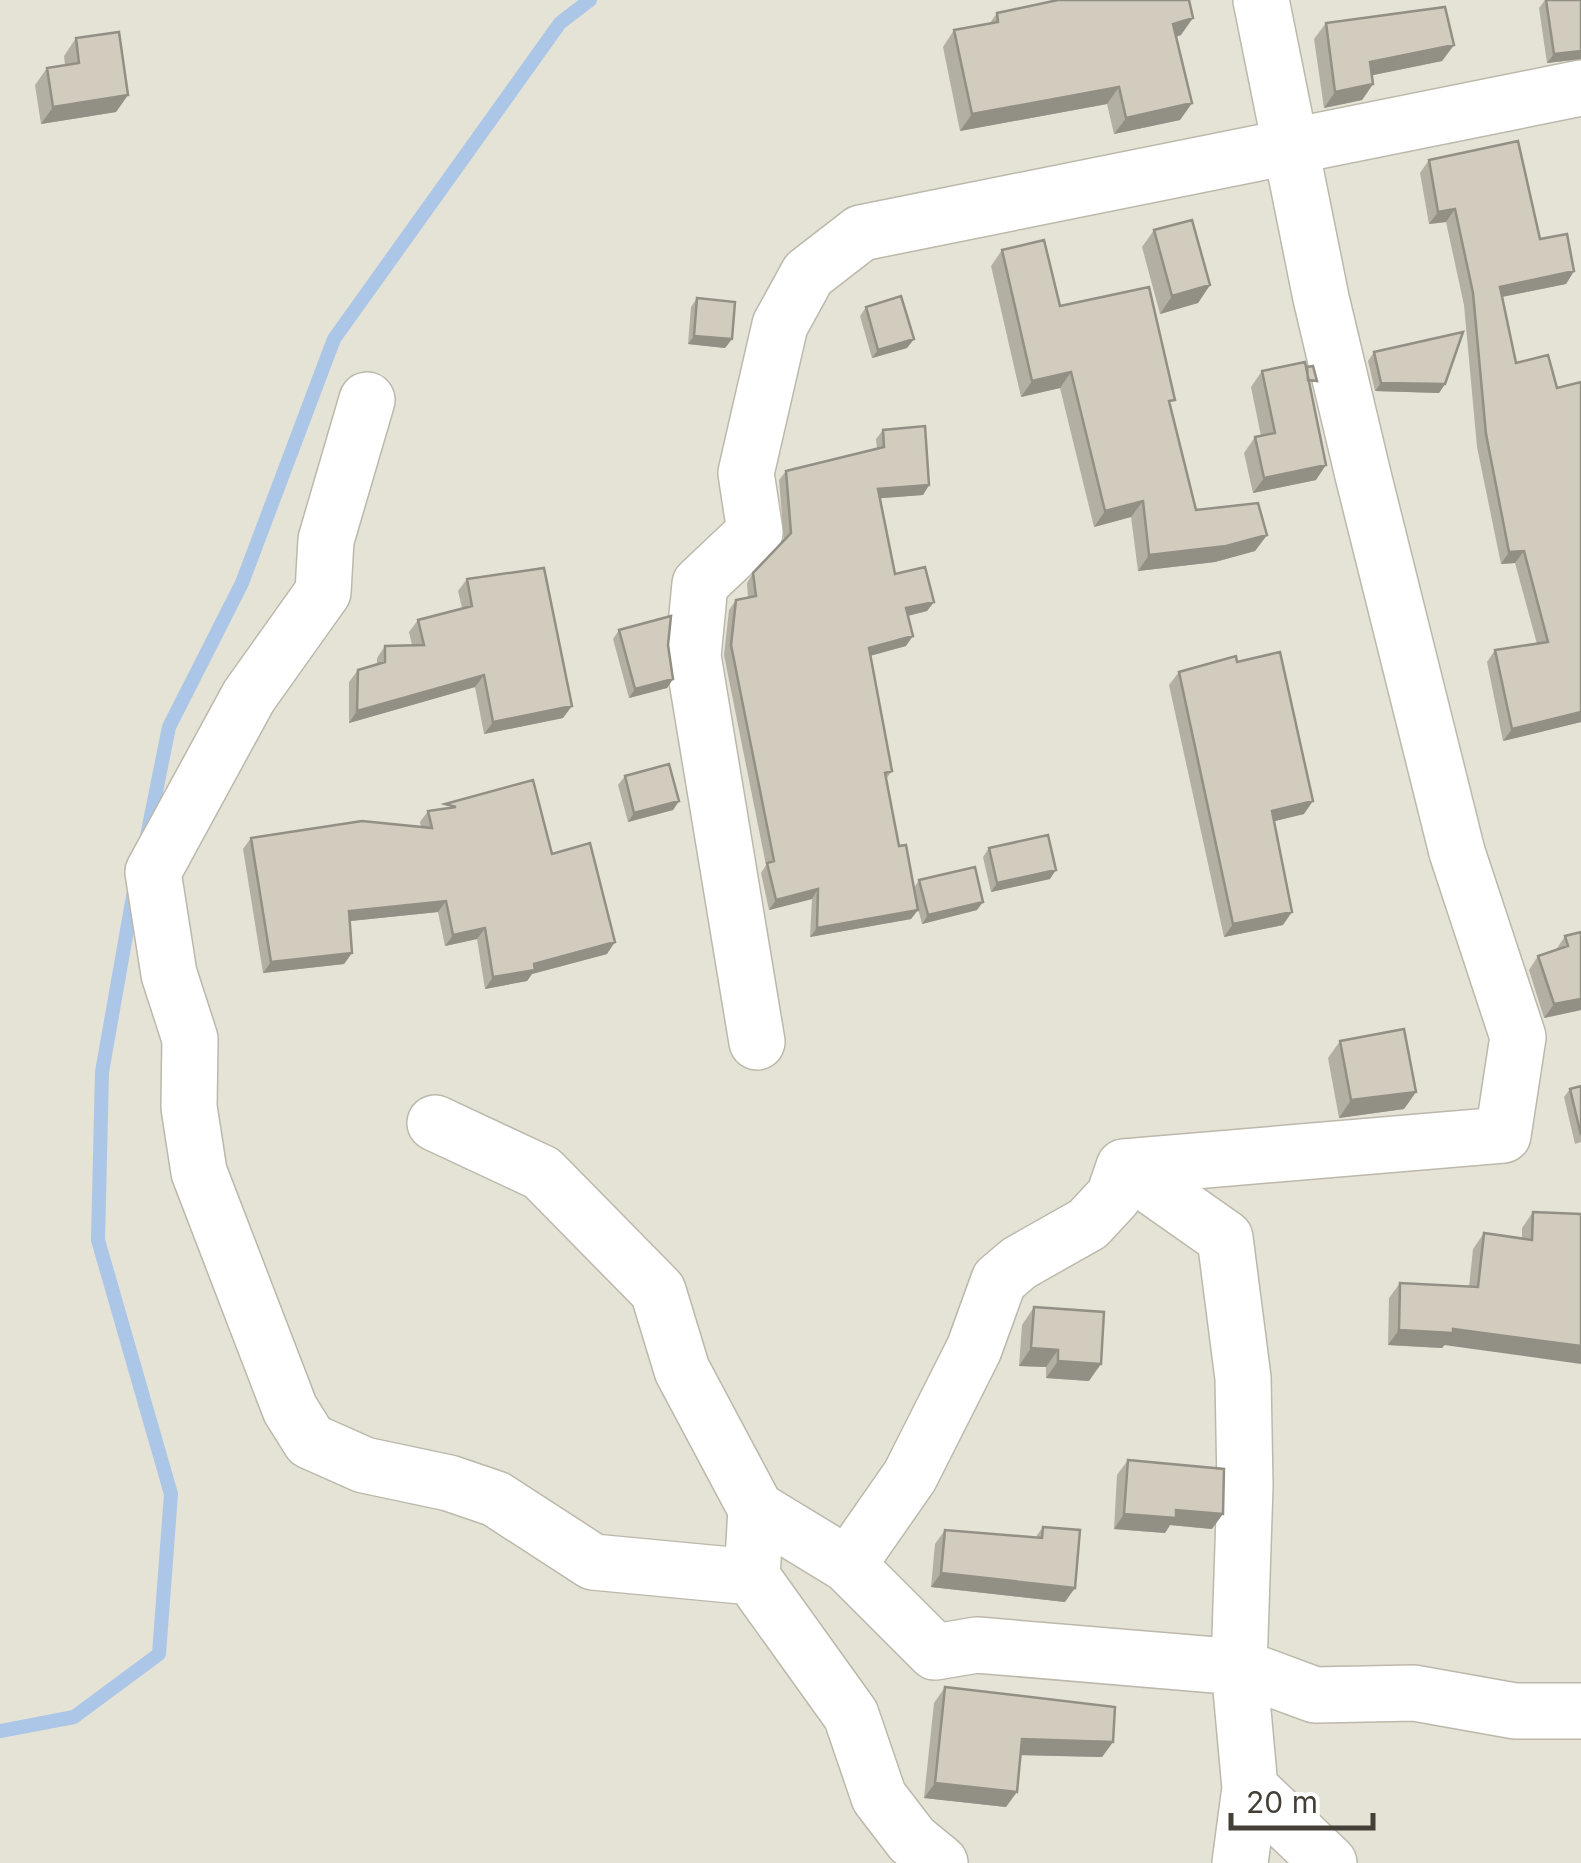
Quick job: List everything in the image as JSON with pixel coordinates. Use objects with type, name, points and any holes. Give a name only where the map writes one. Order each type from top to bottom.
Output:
[{"type":"street","points":[[1124,1168],[1502,1135],[1518,1038],[1456,852],[1325,316],[1261,0]]},
{"type":"street","points":[[757,1042],[693,656],[700,584],[756,532],[746,473],[780,325],[808,274],[861,233],[1291,150],[1581,88]]},
{"type":"street","points":[[367,400],[326,540],[322,592],[249,696],[153,872],[169,974],[190,1040],[189,1107],[200,1172],[290,1408],[310,1441],[364,1465],[449,1483],[496,1499],[593,1562],[752,1577]]},
{"type":"street","points":[[435,1123],[542,1173],[658,1292],[682,1370],[756,1509],[848,1565],[935,1652],[978,1645],[1239,1667],[1316,1696],[1414,1692],[1514,1711],[1581,1710]]},
{"type":"street","points":[[848,1565],[910,1476],[974,1350],[999,1280],[1019,1263],[1088,1224],[1114,1196],[1124,1168]]},
{"type":"street","points":[[1124,1168],[1225,1238],[1242,1378],[1245,1486],[1239,1667],[1250,1788],[1240,1863]]},
{"type":"street","points":[[756,1509],[752,1577],[851,1715],[879,1797],[912,1840],[940,1863]]},
{"type":"street","points":[[1250,1788],[1329,1863]]},
{"type":"shaded area","points":[[0,0],[1581,0],[1581,1863],[0,1863]]},
{"type":"building","points":[[1058,0],[1189,0],[1193,18],[1173,24],[1192,103],[1126,118],[1119,87],[972,114],[954,30],[998,22],[997,13]]},
{"type":"building","points":[[1546,0],[1581,0],[1581,51],[1554,54]]},
{"type":"building","points":[[1445,7],[1454,45],[1370,62],[1373,84],[1335,92],[1326,23]]},
{"type":"building","points":[[119,32],[128,95],[53,107],[47,68],[79,63],[76,38]]},
{"type":"building","points":[[1518,141],[1540,239],[1567,234],[1574,271],[1500,287],[1516,363],[1548,355],[1557,388],[1581,382],[1581,712],[1512,729],[1495,650],[1548,642],[1524,551],[1509,552],[1486,434],[1473,293],[1455,209],[1438,212],[1429,160]]},
{"type":"building","points":[[1192,220],[1210,285],[1172,296],[1154,230]]},
{"type":"building","points":[[1044,240],[1060,306],[1149,287],[1175,400],[1169,401],[1196,510],[1258,503],[1267,535],[1226,546],[1149,555],[1143,501],[1105,511],[1071,372],[1032,381],[1002,250]]},
{"type":"building","points":[[901,296],[914,339],[878,350],[866,307]]},
{"type":"building","points":[[697,298],[735,302],[732,339],[694,336]]},
{"type":"building","points":[[1463,332],[1445,384],[1381,383],[1374,352]]},
{"type":"building","points":[[1305,362],[1326,465],[1264,478],[1255,437],[1275,433],[1262,371]]},
{"type":"building","points":[[1313,366],[1317,381],[1308,380],[1307,367]]},
{"type":"building","points":[[925,426],[929,485],[878,489],[895,574],[925,567],[934,602],[906,608],[913,636],[869,648],[892,771],[885,773],[899,846],[906,845],[918,910],[817,928],[818,889],[776,900],[767,863],[774,861],[731,645],[736,600],[756,596],[753,573],[791,533],[786,471],[884,447],[883,430]]},
{"type":"building","points":[[544,568],[572,706],[493,722],[484,675],[357,711],[358,670],[385,662],[385,646],[424,645],[418,620],[472,606],[467,579]]},
{"type":"building","points":[[671,616],[668,645],[673,679],[635,689],[619,630]]},
{"type":"building","points":[[1280,652],[1313,801],[1272,811],[1292,912],[1233,924],[1179,672],[1236,656],[1237,662]]},
{"type":"building","points":[[669,764],[679,801],[634,813],[625,776]]},
{"type":"building","points":[[533,780],[552,854],[590,843],[615,942],[534,964],[535,970],[493,977],[485,928],[453,935],[446,901],[349,911],[352,953],[271,962],[251,838],[362,821],[432,828],[428,811],[456,807],[445,804]]},
{"type":"building","points":[[1048,835],[1056,870],[997,883],[989,848]]},
{"type":"building","points":[[975,867],[983,902],[928,915],[919,880]]},
{"type":"building","points":[[1581,932],[1581,999],[1554,1004],[1538,956],[1568,946],[1565,936]]},
{"type":"building","points":[[1404,1029],[1416,1092],[1351,1100],[1340,1041]]},
{"type":"building","points":[[1581,1086],[1581,1135],[1570,1089]]},
{"type":"building","points":[[1533,1212],[1581,1214],[1581,1346],[1453,1329],[1453,1333],[1399,1330],[1400,1283],[1478,1287],[1484,1233],[1532,1240]]},
{"type":"building","points":[[1034,1307],[1104,1312],[1101,1364],[1058,1361],[1058,1350],[1031,1348]]},
{"type":"building","points":[[1128,1460],[1224,1469],[1223,1514],[1176,1510],[1176,1518],[1124,1514]]},
{"type":"building","points":[[1043,1527],[1080,1530],[1075,1588],[941,1573],[945,1530],[1042,1538]]},
{"type":"building","points":[[945,1687],[1115,1707],[1113,1742],[1022,1739],[1017,1792],[935,1783]]},
{"type":"waterway","points":[[147,836],[169,727],[242,583],[334,339],[560,23],[590,0]]},
{"type":"waterway","points":[[0,1731],[74,1717],[159,1654],[171,1494],[98,1240],[102,1072],[135,885]]}]
